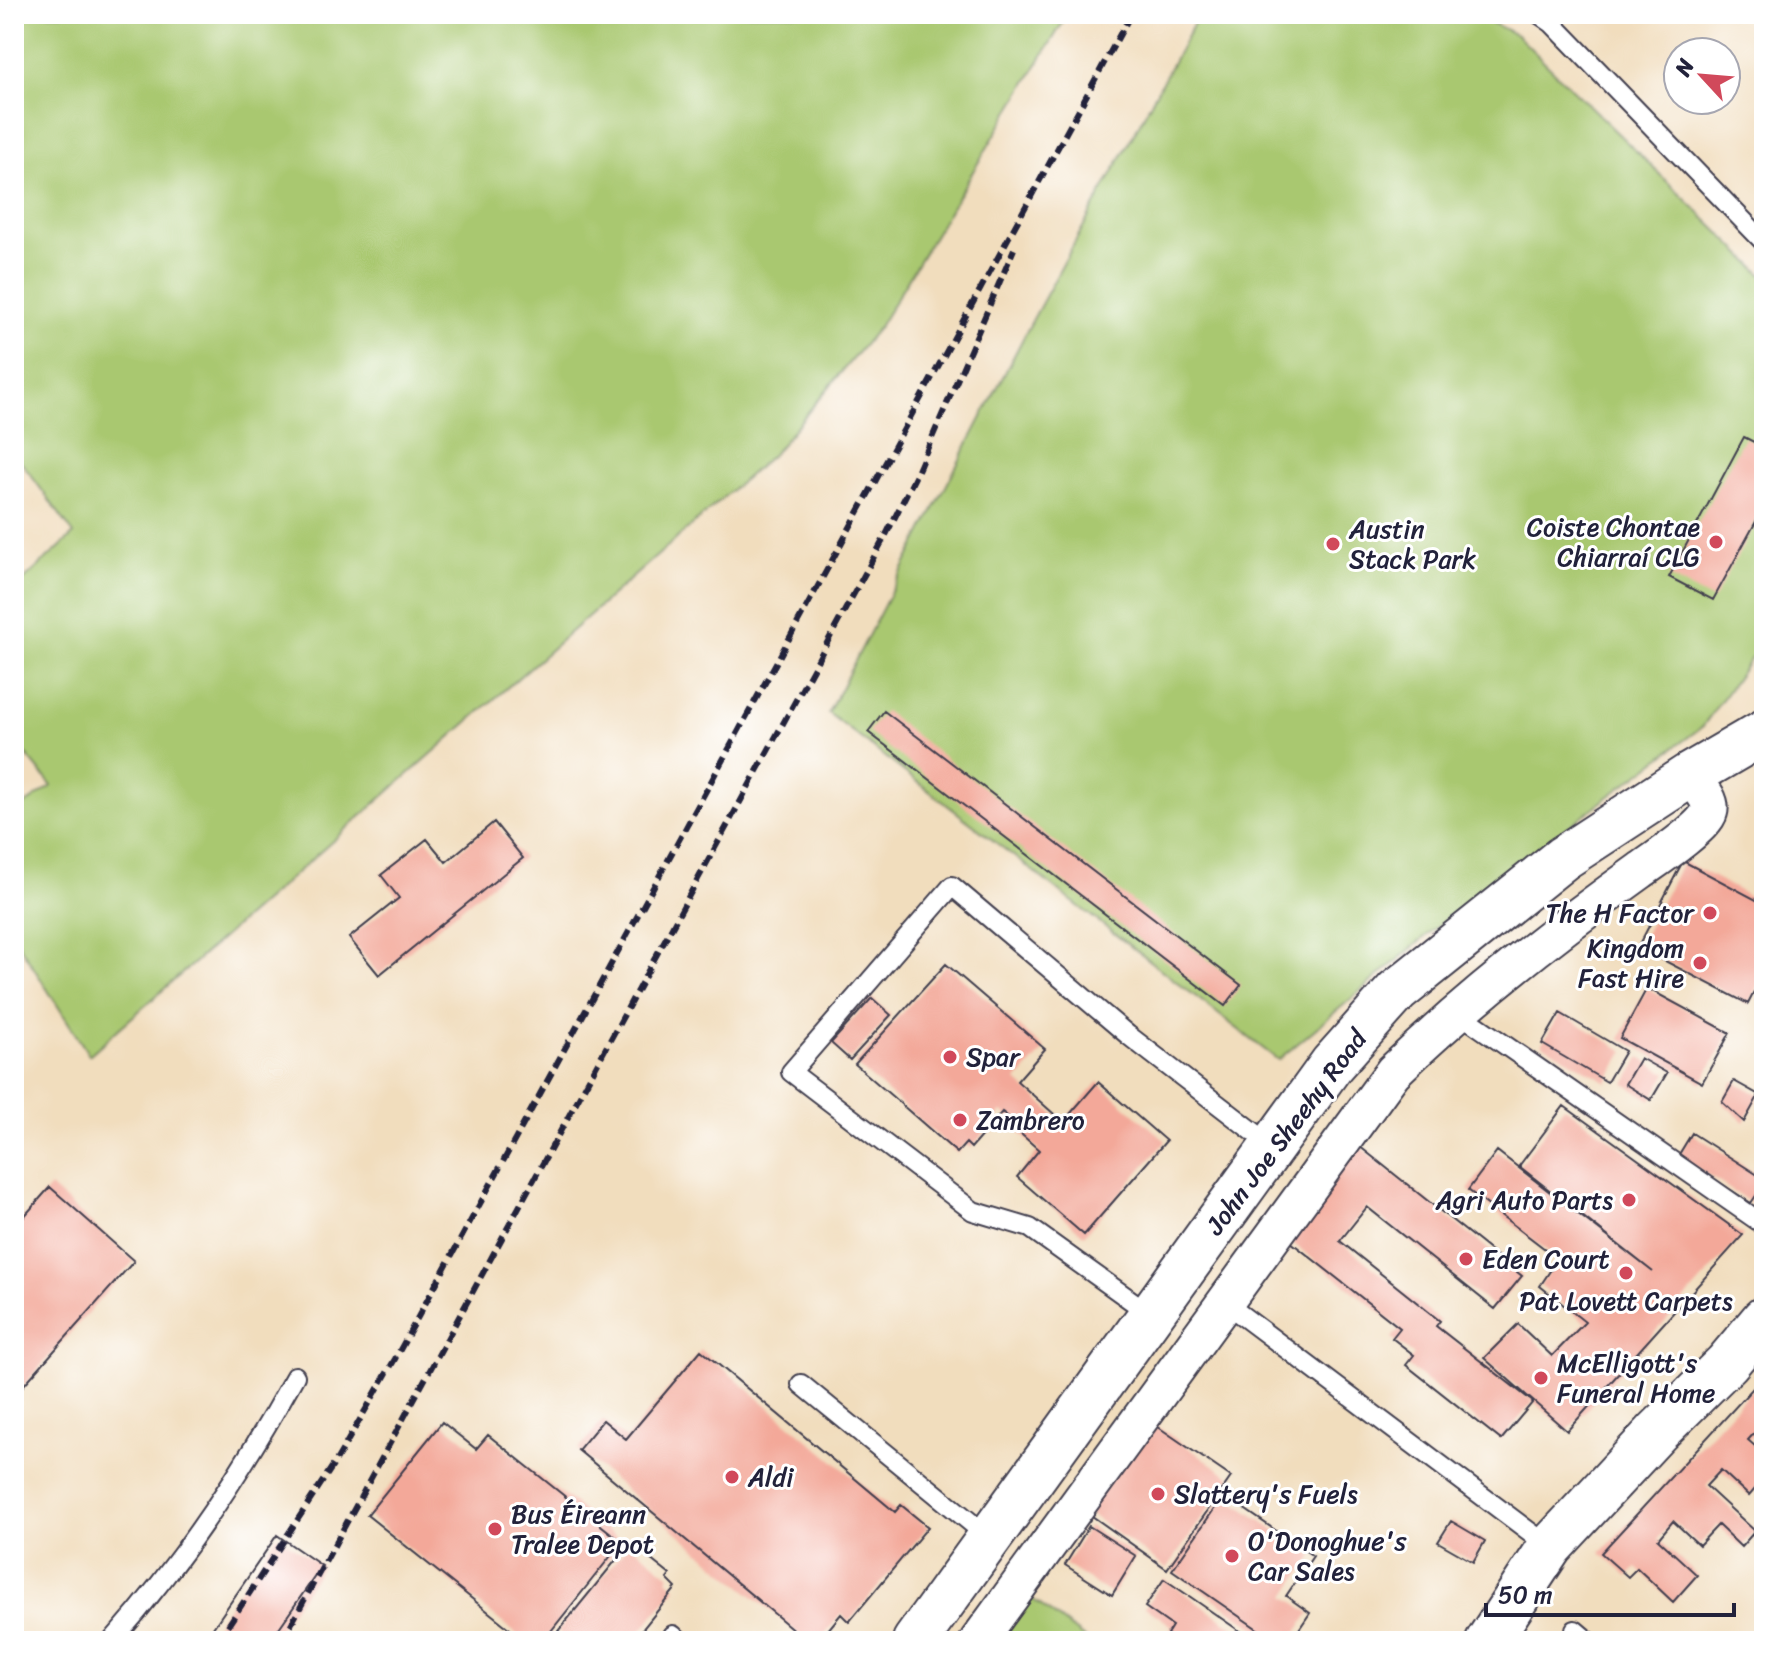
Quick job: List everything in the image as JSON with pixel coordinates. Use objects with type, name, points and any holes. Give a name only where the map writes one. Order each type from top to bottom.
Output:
[{"type":"main road","name":"John Joe Sheehy Road","points":[[915,1641],[1332,1064],[1397,991],[1563,858],[1690,775],[1764,732]]},
{"type":"main road","points":[[1488,1641],[1550,1547],[1657,1432],[1727,1363],[1764,1319]]},
{"type":"street","points":[[978,1641],[1393,1072],[1456,1011],[1589,907],[1671,849],[1705,819],[1710,807],[1706,796],[1690,775]]},
{"type":"lane","points":[[1549,17],[1764,242]]},
{"type":"lane","points":[[1150,1314],[1030,1228],[973,1211],[791,1072],[952,886],[1128,1035],[1272,1146]]},
{"type":"lane","points":[[1456,1011],[1764,1225]]},
{"type":"lane","points":[[1224,1302],[1550,1547]]},
{"type":"lane","points":[[112,1641],[159,1587],[190,1544],[234,1479],[295,1376]]},
{"type":"lane","points":[[801,1384],[991,1539]]},
{"type":"green space","points":[[14,14],[1068,14],[879,327],[774,453],[89,1055],[14,937],[14,812],[52,786],[14,740],[14,589],[74,534],[14,452]]},
{"type":"green space","name":"Austin Stack Park","points":[[1199,14],[1474,14],[1517,35],[1764,276],[1764,640],[1703,726],[1462,906],[1278,1060],[828,713],[1032,321]]},
{"type":"green space","points":[[1031,1598],[1088,1641],[1013,1641],[1001,1633]]},
{"type":"building","name":"Coiste Chontae Chiarraí CLG","points":[[1744,437],[1764,447],[1764,507],[1713,600],[1669,577]]},
{"type":"building","points":[[884,711],[1241,985],[1225,1006],[868,732]]},
{"type":"building","points":[[494,822],[523,858],[379,975],[349,938],[399,898],[381,875],[427,839],[446,862]]},
{"type":"building","name":"The H Factor","points":[[1683,861],[1764,904],[1764,973],[1748,1004],[1638,947]]},
{"type":"building","name":"Spar","points":[[946,964],[1045,1049],[1017,1081],[1063,1122],[1098,1082],[1166,1141],[1084,1235],[1017,1177],[1039,1150],[1013,1127],[1016,1123],[1002,1112],[971,1148],[966,1143],[957,1153],[855,1064]]},
{"type":"building","points":[[1647,988],[1730,1033],[1702,1083],[1620,1038]]},
{"type":"building","points":[[872,998],[891,1015],[850,1060],[831,1043]]},
{"type":"building","points":[[1560,1013],[1625,1051],[1607,1082],[1542,1044]]},
{"type":"building","points":[[1640,1058],[1667,1073],[1651,1100],[1625,1084]]},
{"type":"building","points":[[1734,1081],[1759,1095],[1744,1122],[1722,1102]]},
{"type":"building","points":[[1564,1106],[1743,1235],[1567,1431],[1484,1358],[1518,1324],[1552,1356],[1585,1322],[1540,1286],[1558,1259],[1468,1190],[1497,1151],[1653,1272],[1519,1166]]},
{"type":"building","points":[[1692,1133],[1764,1179],[1751,1203],[1678,1156]]},
{"type":"building","name":"Eden Court","points":[[1359,1146],[1522,1276],[1495,1309],[1367,1207],[1340,1241],[1440,1321],[1436,1326],[1533,1402],[1501,1440],[1406,1365],[1414,1355],[1392,1338],[1400,1328],[1286,1238]]},
{"type":"building","points":[[50,1187],[134,1261],[14,1396],[14,1228]]},
{"type":"building","name":"Aldi","points":[[701,1350],[895,1512],[901,1505],[928,1527],[849,1622],[841,1614],[819,1641],[807,1641],[578,1450],[603,1420],[626,1439]]},
{"type":"building","points":[[1764,1376],[1764,1436],[1757,1430],[1748,1440],[1764,1454],[1764,1483],[1762,1481],[1749,1496],[1721,1470],[1706,1486],[1755,1531],[1741,1547],[1718,1525],[1699,1545],[1673,1521],[1658,1539],[1697,1575],[1673,1602],[1637,1568],[1628,1577],[1601,1553]]},
{"type":"building","name":"Slattery's Fuels","points":[[1148,1420],[1231,1477],[1167,1569],[1085,1511]]},
{"type":"building","name":"Bus Éireann Tralee Depot","points":[[442,1422],[476,1449],[488,1435],[622,1542],[543,1641],[525,1641],[367,1515]]},
{"type":"building","name":"O'Donoghue's Car Sales","points":[[1224,1495],[1313,1556],[1286,1596],[1310,1613],[1291,1641],[1275,1641],[1172,1570]]},
{"type":"building","points":[[1451,1521],[1485,1541],[1473,1562],[1438,1542]]},
{"type":"building","points":[[1089,1526],[1136,1556],[1112,1595],[1065,1565]]},
{"type":"building","points":[[277,1535],[322,1566],[270,1641],[204,1641]]},
{"type":"building","points":[[630,1543],[670,1575],[667,1579],[676,1588],[633,1641],[622,1634],[616,1641],[570,1641],[558,1631]]},
{"type":"building","points":[[1164,1579],[1254,1641],[1177,1641],[1167,1634],[1172,1626],[1145,1607]]},
{"type":"railway","points":[[218,1641],[336,1461],[395,1359],[1131,14]]},
{"type":"railway","points":[[282,1641],[887,533],[916,475],[1014,249]]},
{"type":"place","name":"Coiste Chontae Chiarraí CLG","points":[[1716,542]]},
{"type":"place","name":"Austin Stack Park","points":[[1333,544]]},
{"type":"place","name":"The H Factor","points":[[1710,913]]},
{"type":"place","name":"Kingdom Fast Hire","points":[[1700,963]]},
{"type":"place","name":"Spar","points":[[950,1057]]},
{"type":"place","name":"Zambrero","points":[[960,1120]]},
{"type":"place","name":"Agri Auto Parts","points":[[1629,1200]]},
{"type":"place","name":"Eden Court","points":[[1466,1259]]},
{"type":"place","name":"Pat Lovett Carpets","points":[[1626,1273]]},
{"type":"place","name":"McElligott's Funeral Home","points":[[1541,1378]]},
{"type":"place","name":"Aldi","points":[[732,1477]]},
{"type":"place","name":"Slattery's Fuels","points":[[1158,1494]]},
{"type":"place","name":"Bus Éireann Tralee Depot","points":[[495,1529]]},
{"type":"place","name":"O'Donoghue's Car Sales","points":[[1232,1556]]}]
